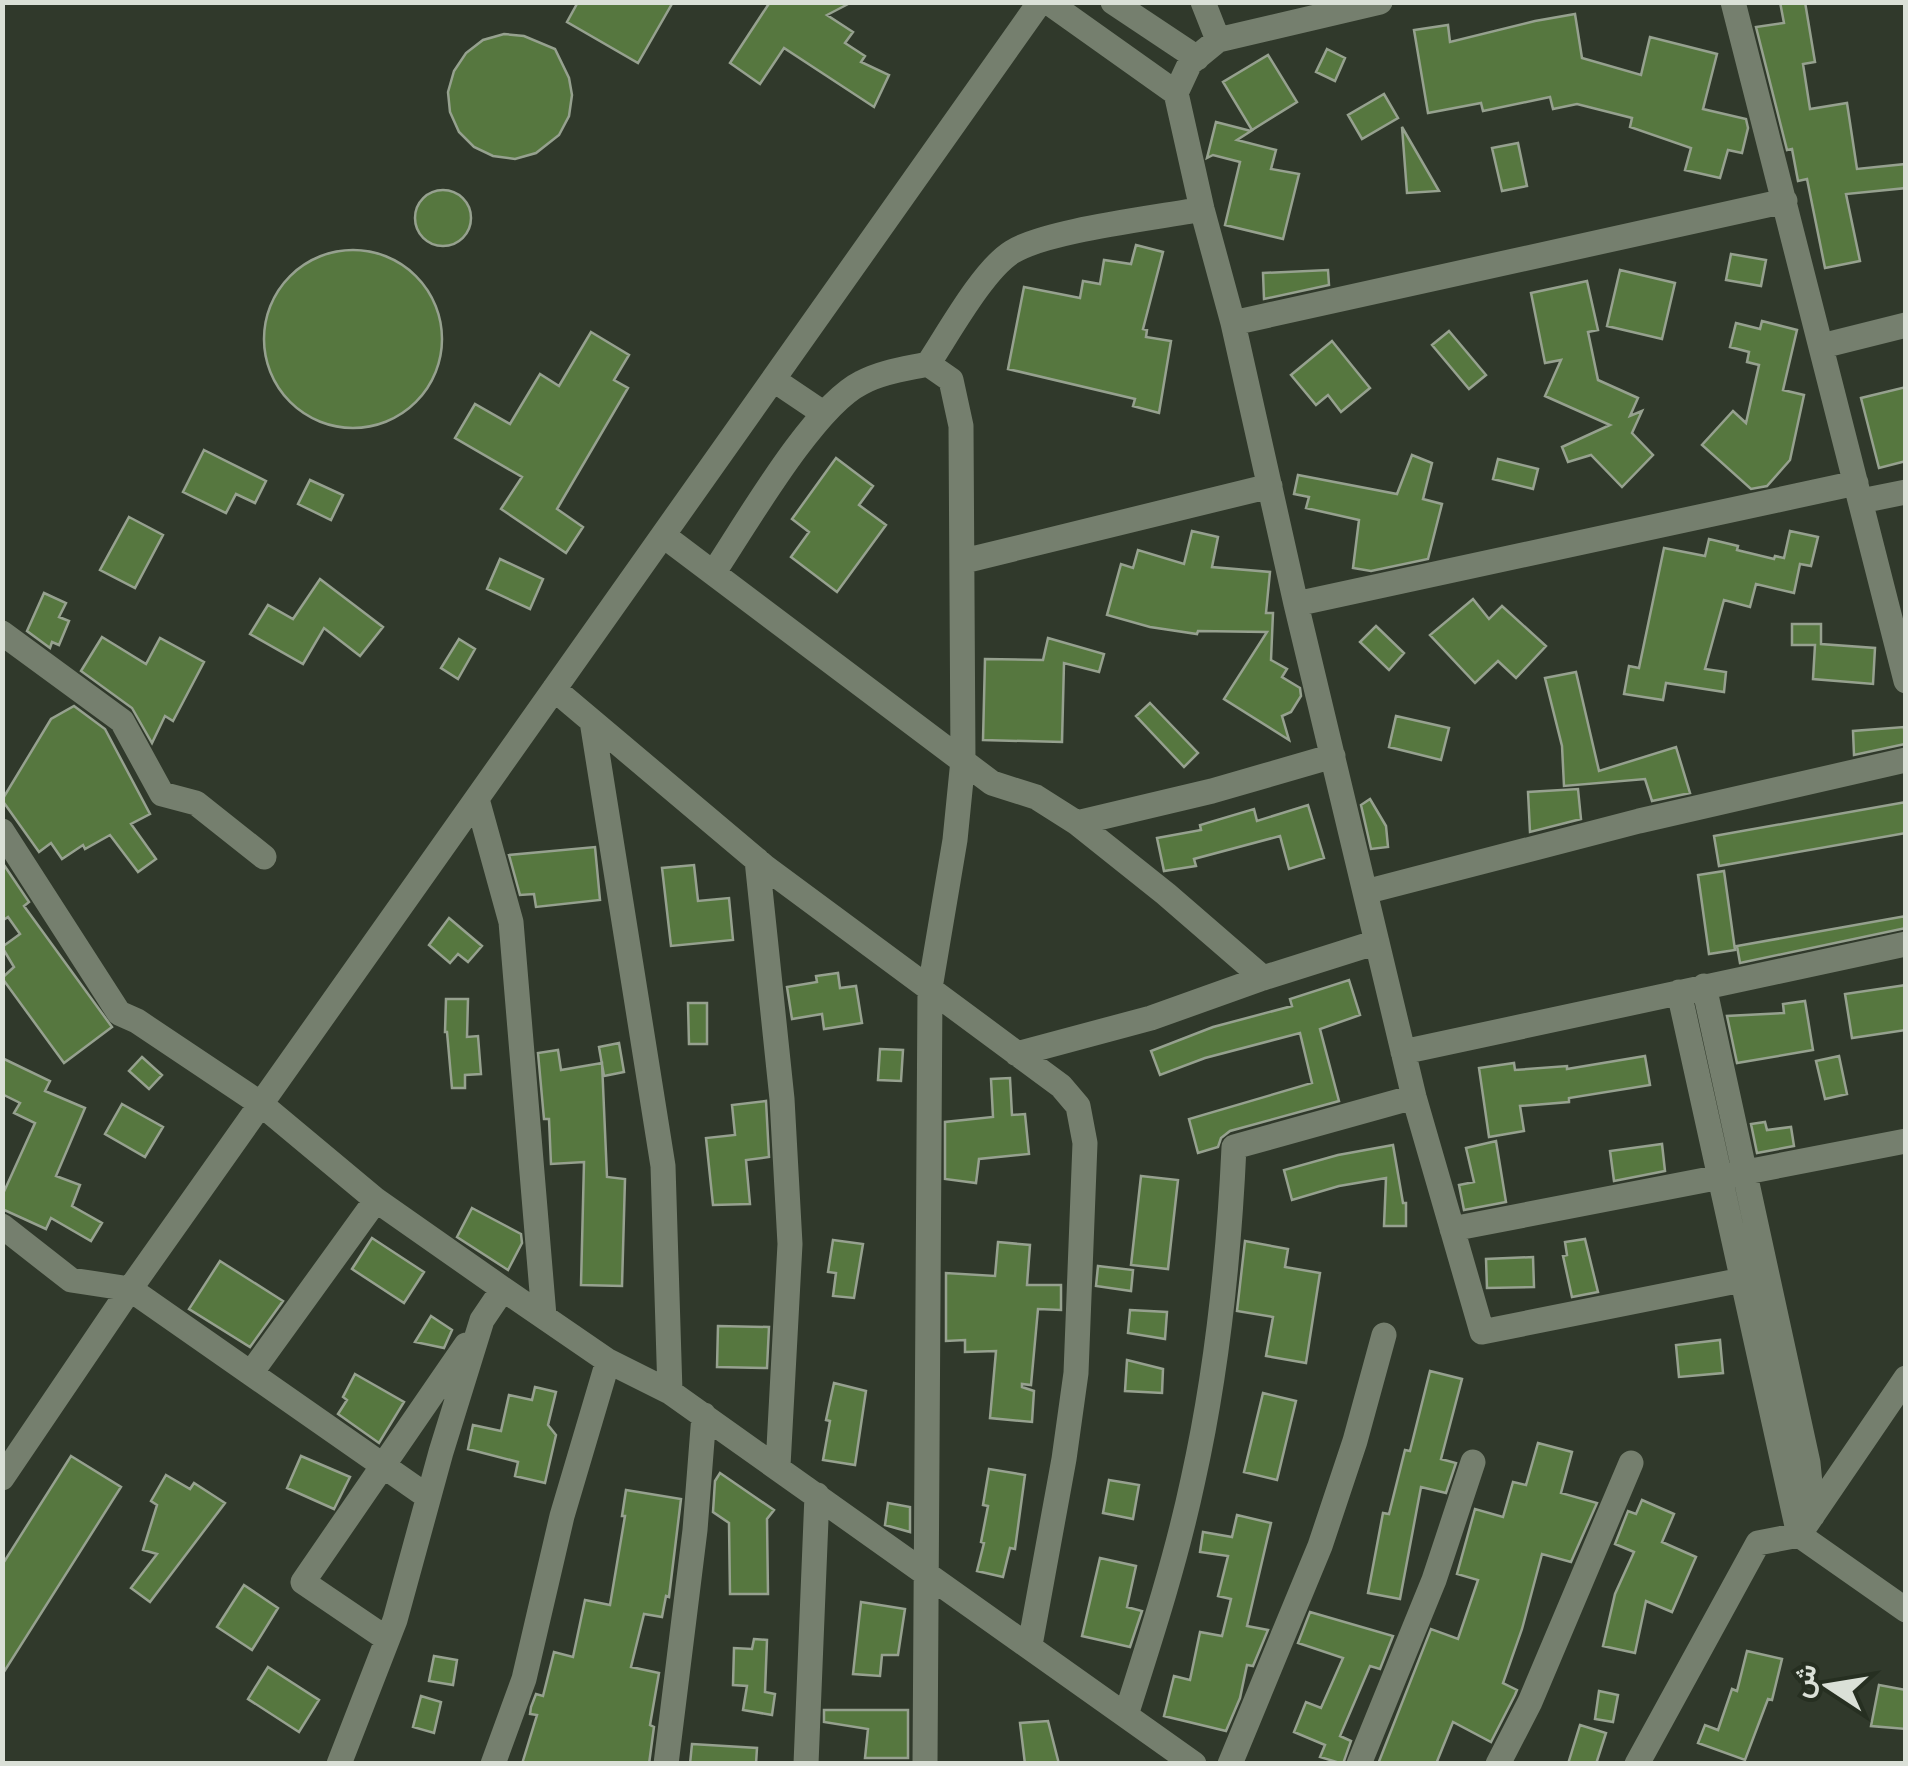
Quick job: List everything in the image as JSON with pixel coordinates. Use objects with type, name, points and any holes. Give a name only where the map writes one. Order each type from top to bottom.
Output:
[{"type":"street","points":[[2,1478],[130,1289],[1044,2],[1176,93]]},
{"type":"street","points":[[1113,2],[1196,58]]},
{"type":"street","points":[[1203,2],[1218,40]]},
{"type":"street","points":[[1380,2],[1218,40],[1190,63],[1176,93],[1202,210],[1234,323],[1296,604],[1414,1097],[1482,1332],[1742,1280]]},
{"type":"street","points":[[1733,2],[1906,681]]},
{"type":"street","points":[[1234,323],[1785,201]]},
{"type":"street","points":[[714,572],[822,412],[859,384],[893,371],[928,364],[992,270],[1011,252],[1073,233],[1202,210]]},
{"type":"street","points":[[1822,346],[1906,325]]},
{"type":"street","points":[[925,1764],[930,988],[955,840],[962,760],[964,562],[961,426],[951,380],[928,364]]},
{"type":"street","points":[[774,380],[822,412]]},
{"type":"street","points":[[964,562],[1270,486]]},
{"type":"street","points":[[1296,604],[1858,492],[1906,492]]},
{"type":"street","points":[[664,536],[992,783],[1036,797],[1077,823],[1264,978]]},
{"type":"street","points":[[2,633],[122,721],[162,794],[196,803],[264,857]]},
{"type":"street","points":[[554,690],[756,860],[1062,1086],[1078,1106],[1085,1143],[1076,1373],[1030,1645]]},
{"type":"street","points":[[592,721],[663,1166],[670,1392]]},
{"type":"street","points":[[1077,823],[1212,791],[1333,756]]},
{"type":"street","points":[[1365,892],[1639,822],[1906,760]]},
{"type":"street","points":[[477,799],[511,922],[544,1316]]},
{"type":"street","points":[[2,831],[118,1012],[261,1104],[376,1200],[608,1362],[670,1392],[778,1466],[1030,1645],[1180,1759]]},
{"type":"street","points":[[756,860],[782,1099],[790,1244],[778,1466]]},
{"type":"street","points":[[1017,1054],[1151,1018],[1377,942]]},
{"type":"street","points":[[1403,1052],[1906,944]]},
{"type":"street","points":[[1691,989],[1732,1175],[1808,1463],[1806,1525]]},
{"type":"street","points":[[1126,1715],[1170,1578],[1194,1478],[1213,1362],[1234,1147],[1414,1097]]},
{"type":"street","points":[[1452,1229],[1906,1141]]},
{"type":"street","points":[[1732,1175],[1742,1280],[1806,1525],[1906,1610]]},
{"type":"street","points":[[251,1373],[376,1200]]},
{"type":"street","points":[[2,1226],[72,1280],[130,1289],[428,1497]]},
{"type":"street","points":[[387,1639],[303,1582],[504,1289]]},
{"type":"street","points":[[338,1764],[387,1639],[482,1320]]},
{"type":"street","points":[[1230,1764],[1320,1546],[1384,1334]]},
{"type":"street","points":[[494,1764],[524,1679],[562,1516],[608,1362]]},
{"type":"street","points":[[1637,1764],[1758,1543],[1806,1525],[1906,1378]]},
{"type":"street","points":[[666,1764],[695,1530],[704,1415]]},
{"type":"street","points":[[1359,1764],[1434,1580],[1473,1462]]},
{"type":"street","points":[[1498,1764],[1571,1610],[1631,1464]]},
{"type":"street","points":[[806,1764],[817,1495]]},
{"type":"building","points":[[578,2],[673,2],[638,63],[567,22]]},
{"type":"building","points":[[770,2],[852,2],[827,15],[853,32],[845,43],[865,56],[861,62],[889,75],[874,107],[784,48],[760,84],[730,63]]},
{"type":"building","points":[[1780,2],[1805,2],[1815,62],[1803,64],[1810,109],[1847,103],[1857,169],[1906,164],[1906,188],[1846,194],[1860,261],[1825,268],[1807,179],[1798,181],[1792,149],[1787,150],[1756,27],[1784,23]]},
{"type":"building","points":[[1575,14],[1582,58],[1641,75],[1650,37],[1717,54],[1703,109],[1746,119],[1748,128],[1742,153],[1728,150],[1720,178],[1685,170],[1691,148],[1630,127],[1632,118],[1577,104],[1553,109],[1550,97],[1483,111],[1481,103],[1428,113],[1414,30],[1448,25],[1450,42]]},
{"type":"building","points":[[504,34],[524,36],[555,49],[569,78],[572,95],[569,116],[559,135],[536,153],[515,159],[493,156],[474,147],[459,132],[450,112],[448,92],[454,71],[466,53],[483,40]]},
{"type":"building","points":[[1327,49],[1345,58],[1335,81],[1316,72]]},
{"type":"building","points":[[1268,55],[1297,102],[1252,130],[1223,82]]},
{"type":"building","points":[[1384,94],[1398,118],[1362,139],[1348,115]]},
{"type":"building","points":[[1216,122],[1251,131],[1237,140],[1276,150],[1271,169],[1299,174],[1283,239],[1225,225],[1240,162],[1213,155],[1207,158]]},
{"type":"building","points":[[1402,127],[1439,191],[1407,193]]},
{"type":"building","points":[[1518,143],[1527,186],[1502,191],[1492,148]]},
{"type":"building","points":[[443,190],[462,199],[471,218],[462,237],[443,246],[424,237],[415,218],[424,199]]},
{"type":"building","points":[[1136,245],[1163,252],[1143,329],[1147,330],[1146,337],[1171,341],[1159,413],[1133,406],[1135,399],[1008,369],[1024,287],[1080,298],[1083,281],[1100,284],[1104,260],[1131,264]]},
{"type":"building","points":[[353,250],[387,257],[416,276],[435,305],[442,339],[435,373],[416,402],[387,421],[353,428],[319,421],[290,402],[271,373],[264,339],[271,305],[290,276],[319,257]]},
{"type":"building","points":[[1731,254],[1766,260],[1761,286],[1726,280]]},
{"type":"building","points":[[1328,270],[1329,285],[1264,299],[1263,273]]},
{"type":"building","points":[[1620,270],[1675,283],[1662,339],[1607,326]]},
{"type":"building","points":[[1587,281],[1598,330],[1588,332],[1598,380],[1638,398],[1630,416],[1642,411],[1632,433],[1653,455],[1622,487],[1591,455],[1568,462],[1562,447],[1610,425],[1545,396],[1561,360],[1545,363],[1531,293]]},
{"type":"building","points":[[1762,321],[1797,330],[1783,390],[1804,395],[1790,460],[1767,486],[1751,489],[1702,445],[1733,411],[1746,423],[1759,365],[1747,362],[1749,352],[1730,347],[1736,323],[1760,329]]},
{"type":"building","points":[[1449,331],[1486,375],[1469,389],[1432,345]]},
{"type":"building","points":[[591,332],[629,355],[614,380],[628,388],[557,509],[583,527],[566,553],[501,509],[522,477],[455,438],[475,404],[510,424],[540,374],[559,386]]},
{"type":"building","points":[[1332,341],[1370,388],[1341,412],[1328,395],[1316,405],[1291,375]]},
{"type":"building","points":[[1906,387],[1906,461],[1879,468],[1861,398]]},
{"type":"building","points":[[204,450],[266,481],[255,503],[236,494],[226,513],[183,492]]},
{"type":"building","points":[[1412,455],[1432,463],[1423,499],[1442,504],[1428,559],[1371,571],[1353,568],[1359,520],[1306,508],[1309,497],[1294,494],[1298,475],[1397,494]]},
{"type":"building","points":[[836,458],[873,486],[859,505],[886,525],[837,592],[791,557],[809,532],[792,519]]},
{"type":"building","points":[[1498,459],[1538,469],[1533,489],[1493,479]]},
{"type":"building","points":[[310,480],[343,495],[331,520],[298,504]]},
{"type":"building","points":[[129,517],[163,535],[135,588],[100,570]]},
{"type":"building","points":[[1192,531],[1218,537],[1212,567],[1270,572],[1266,613],[1273,613],[1271,660],[1287,669],[1282,677],[1300,688],[1301,696],[1291,712],[1282,716],[1289,740],[1224,699],[1267,632],[1197,634],[1107,615],[1121,564],[1133,568],[1138,550],[1184,564]]},
{"type":"building","points":[[1790,531],[1818,537],[1811,566],[1800,564],[1794,593],[1756,584],[1750,607],[1724,600],[1705,669],[1726,672],[1724,692],[1666,683],[1663,700],[1624,694],[1629,666],[1639,668],[1664,548],[1705,556],[1709,539],[1738,546],[1737,550],[1784,558]]},
{"type":"building","points":[[500,559],[543,579],[530,609],[487,589]]},
{"type":"building","points":[[320,579],[383,627],[360,656],[324,628],[303,664],[250,634],[268,605],[293,619]]},
{"type":"building","points":[[44,593],[66,603],[59,617],[69,621],[59,645],[52,642],[50,648],[27,631]]},
{"type":"building","points":[[1473,599],[1489,619],[1502,606],[1546,646],[1516,678],[1498,661],[1475,683],[1430,635]]},
{"type":"building","points":[[1792,624],[1821,624],[1821,644],[1875,648],[1873,684],[1813,679],[1815,645],[1792,645]]},
{"type":"building","points":[[1376,626],[1404,653],[1389,670],[1360,642]]},
{"type":"building","points":[[102,637],[146,664],[160,638],[204,662],[173,721],[165,716],[152,743],[132,708],[81,671]]},
{"type":"building","points":[[1048,638],[1104,654],[1099,672],[1064,663],[1062,742],[983,740],[985,659],[1043,660]]},
{"type":"building","points":[[459,639],[475,649],[458,679],[441,668]]},
{"type":"building","points":[[1576,672],[1599,771],[1676,747],[1690,793],[1652,801],[1645,779],[1564,786],[1562,746],[1545,678]]},
{"type":"building","points":[[1150,703],[1198,753],[1184,767],[1136,716]]},
{"type":"building","points":[[74,706],[105,729],[150,814],[131,824],[156,859],[138,872],[110,835],[85,849],[83,845],[62,859],[51,843],[39,852],[2,800],[51,719]]},
{"type":"building","points":[[1396,716],[1449,728],[1441,760],[1389,747]]},
{"type":"building","points":[[1904,727],[1905,744],[1854,755],[1853,731]]},
{"type":"building","points":[[1578,789],[1581,819],[1530,832],[1528,792]]},
{"type":"building","points":[[1370,799],[1386,826],[1388,847],[1371,849],[1361,805]]},
{"type":"building","points":[[1906,802],[1906,833],[1719,866],[1714,836]]},
{"type":"building","points":[[1308,805],[1324,858],[1289,869],[1280,836],[1194,859],[1196,866],[1164,871],[1157,838],[1201,830],[1200,825],[1254,809],[1257,821]]},
{"type":"building","points":[[595,847],[600,900],[536,907],[534,894],[520,895],[509,855]]},
{"type":"building","points":[[2,862],[29,902],[24,906],[112,1027],[64,1063],[2,978],[14,967],[2,947],[20,934],[8,917],[2,921]]},
{"type":"building","points":[[694,865],[698,901],[729,898],[733,940],[671,946],[662,868]]},
{"type":"building","points":[[1724,871],[1735,950],[1709,954],[1698,875]]},
{"type":"building","points":[[1906,916],[1906,928],[1740,963],[1737,946]]},
{"type":"building","points":[[449,918],[482,946],[468,962],[458,954],[450,963],[429,945]]},
{"type":"building","points":[[838,973],[840,988],[856,986],[862,1023],[824,1029],[822,1014],[792,1019],[787,987],[817,982],[816,976]]},
{"type":"building","points":[[1349,980],[1360,1015],[1320,1029],[1339,1101],[1230,1131],[1218,1147],[1198,1153],[1189,1119],[1312,1083],[1300,1033],[1205,1058],[1160,1075],[1151,1051],[1213,1027],[1292,1006],[1290,999]]},
{"type":"building","points":[[1906,985],[1906,1030],[1852,1038],[1845,994]]},
{"type":"building","points":[[446,999],[468,999],[467,1037],[478,1036],[481,1074],[465,1075],[465,1088],[452,1088],[445,1032]]},
{"type":"building","points":[[1805,1001],[1813,1050],[1737,1063],[1727,1016],[1784,1013],[1783,1004]]},
{"type":"building","points":[[688,1003],[707,1003],[707,1044],[689,1044]]},
{"type":"building","points":[[619,1043],[624,1072],[604,1076],[599,1047]]},
{"type":"building","points":[[880,1049],[903,1050],[901,1081],[878,1080]]},
{"type":"building","points":[[558,1050],[561,1070],[602,1063],[607,1177],[625,1179],[622,1286],[581,1285],[584,1162],[551,1164],[549,1119],[544,1119],[538,1053]]},
{"type":"building","points":[[1645,1056],[1650,1085],[1569,1098],[1569,1102],[1520,1106],[1524,1131],[1489,1137],[1479,1068],[1514,1063],[1515,1070],[1567,1069]]},
{"type":"building","points":[[1839,1056],[1847,1094],[1825,1099],[1816,1061]]},
{"type":"building","points":[[142,1057],[162,1075],[149,1089],[129,1071]]},
{"type":"building","points":[[2,1058],[50,1081],[45,1091],[85,1108],[56,1176],[80,1185],[72,1206],[102,1223],[91,1241],[51,1218],[46,1229],[2,1209],[2,1196],[35,1123],[14,1113],[20,1103],[2,1094]]},
{"type":"building","points":[[1010,1078],[1012,1115],[1025,1114],[1029,1154],[979,1159],[976,1183],[945,1179],[945,1122],[993,1117],[991,1079]]},
{"type":"building","points":[[766,1101],[769,1157],[746,1160],[750,1204],[713,1205],[706,1138],[735,1135],[732,1105]]},
{"type":"building","points":[[122,1104],[163,1127],[145,1157],[105,1134]]},
{"type":"building","points":[[1765,1122],[1767,1130],[1791,1127],[1794,1146],[1757,1153],[1751,1124]]},
{"type":"building","points":[[1496,1141],[1506,1202],[1464,1210],[1459,1185],[1474,1182],[1466,1148]]},
{"type":"building","points":[[1662,1144],[1665,1171],[1614,1181],[1610,1151]]},
{"type":"building","points":[[1393,1145],[1406,1203],[1406,1226],[1384,1226],[1386,1178],[1292,1200],[1284,1170]]},
{"type":"building","points":[[1141,1176],[1178,1180],[1168,1269],[1131,1265]]},
{"type":"building","points":[[472,1208],[521,1234],[522,1243],[508,1270],[457,1237]]},
{"type":"building","points":[[372,1238],[424,1272],[404,1303],[352,1269]]},
{"type":"building","points":[[1585,1239],[1598,1292],[1572,1297],[1563,1256],[1567,1255],[1565,1242]]},
{"type":"building","points":[[833,1240],[863,1244],[854,1298],[833,1296],[836,1273],[828,1272]]},
{"type":"building","points":[[1245,1241],[1288,1249],[1285,1267],[1320,1273],[1306,1363],[1266,1356],[1273,1317],[1237,1311]]},
{"type":"building","points":[[998,1242],[1030,1245],[1027,1285],[1061,1285],[1061,1310],[1038,1309],[1031,1385],[1022,1384],[1034,1391],[1032,1422],[990,1418],[996,1351],[965,1352],[965,1340],[946,1341],[946,1273],[995,1276]]},
{"type":"building","points":[[1533,1257],[1534,1287],[1487,1288],[1486,1259]]},
{"type":"building","points":[[220,1261],[283,1301],[250,1347],[189,1309]]},
{"type":"building","points":[[1098,1266],[1133,1270],[1131,1291],[1096,1286]]},
{"type":"building","points":[[1130,1310],[1167,1312],[1165,1339],[1128,1333]]},
{"type":"building","points":[[431,1316],[452,1330],[444,1348],[415,1342]]},
{"type":"building","points":[[718,1326],[769,1327],[767,1368],[717,1367]]},
{"type":"building","points":[[1720,1340],[1723,1373],[1679,1377],[1676,1345]]},
{"type":"building","points":[[1127,1360],[1163,1369],[1162,1393],[1125,1391]]},
{"type":"building","points":[[1430,1371],[1462,1379],[1441,1459],[1456,1463],[1446,1493],[1421,1487],[1400,1599],[1368,1593],[1383,1513],[1389,1514],[1405,1450],[1410,1451]]},
{"type":"building","points":[[355,1374],[404,1402],[379,1443],[338,1414]]},
{"type":"building","points":[[834,1383],[866,1391],[855,1465],[823,1460]]},
{"type":"building","points":[[535,1387],[556,1392],[548,1425],[556,1435],[545,1483],[515,1476],[518,1462],[468,1449],[473,1425],[501,1431],[509,1395],[532,1400]]},
{"type":"building","points":[[1263,1393],[1296,1401],[1277,1480],[1244,1472]]},
{"type":"building","points":[[1538,1443],[1572,1452],[1561,1493],[1597,1503],[1571,1562],[1542,1554],[1503,1683],[1517,1690],[1515,1695],[1491,1742],[1453,1722],[1436,1764],[1378,1764],[1431,1629],[1458,1639],[1478,1580],[1457,1574],[1475,1509],[1503,1517],[1513,1482],[1526,1485]]},
{"type":"building","points":[[71,1456],[121,1487],[2,1675],[2,1565]]},
{"type":"building","points":[[301,1456],[350,1477],[334,1509],[287,1488]]},
{"type":"building","points":[[989,1469],[1025,1475],[1015,1549],[1010,1548],[1003,1577],[977,1571],[984,1543],[981,1542],[988,1506],[983,1505]]},
{"type":"building","points":[[720,1473],[774,1510],[767,1519],[768,1594],[730,1594],[729,1523],[713,1512],[715,1481]]},
{"type":"building","points":[[166,1475],[190,1489],[194,1483],[225,1503],[150,1602],[131,1588],[157,1554],[143,1550],[157,1505],[151,1501]]},
{"type":"building","points":[[1109,1480],[1139,1485],[1133,1519],[1103,1513]]},
{"type":"building","points":[[626,1490],[681,1499],[669,1597],[666,1596],[662,1617],[644,1614],[631,1667],[659,1673],[650,1725],[654,1727],[649,1764],[522,1764],[537,1715],[530,1714],[531,1707],[536,1694],[543,1696],[554,1652],[573,1657],[585,1600],[610,1605]]},
{"type":"building","points":[[1642,1500],[1674,1514],[1662,1542],[1696,1557],[1672,1612],[1646,1601],[1635,1653],[1603,1646],[1615,1594],[1634,1552],[1615,1544],[1628,1511],[1636,1514]]},
{"type":"building","points":[[888,1503],[910,1507],[910,1532],[885,1525]]},
{"type":"building","points":[[1237,1515],[1271,1523],[1247,1626],[1268,1630],[1253,1666],[1247,1665],[1240,1698],[1226,1731],[1164,1716],[1174,1676],[1190,1680],[1200,1632],[1222,1636],[1231,1599],[1218,1596],[1228,1556],[1200,1552],[1203,1532],[1232,1537]]},
{"type":"building","points":[[1100,1558],[1136,1566],[1127,1607],[1142,1611],[1130,1647],[1082,1636]]},
{"type":"building","points":[[244,1585],[278,1608],[252,1650],[217,1627]]},
{"type":"building","points":[[861,1602],[905,1609],[898,1655],[882,1655],[880,1676],[853,1674]]},
{"type":"building","points":[[1310,1612],[1393,1636],[1380,1669],[1370,1666],[1340,1736],[1351,1741],[1343,1764],[1320,1757],[1325,1745],[1294,1732],[1306,1702],[1321,1708],[1343,1658],[1298,1643]]},
{"type":"building","points":[[754,1639],[767,1640],[765,1692],[775,1694],[772,1715],[743,1710],[747,1686],[733,1685],[734,1648],[752,1649]]},
{"type":"building","points":[[1747,1651],[1782,1659],[1772,1700],[1768,1699],[1745,1760],[1698,1743],[1705,1725],[1718,1730],[1732,1689],[1737,1691]]},
{"type":"building","points":[[434,1656],[457,1660],[453,1685],[429,1681]]},
{"type":"building","points":[[268,1667],[319,1700],[299,1732],[248,1699]]},
{"type":"building","points":[[1879,1685],[1906,1690],[1906,1729],[1871,1726]]},
{"type":"building","points":[[1599,1691],[1618,1695],[1613,1722],[1595,1719]]},
{"type":"building","points":[[421,1696],[441,1702],[434,1733],[413,1727]]},
{"type":"building","points":[[824,1710],[908,1710],[908,1758],[865,1758],[868,1729],[824,1722]]},
{"type":"building","points":[[1048,1721],[1059,1764],[1025,1764],[1020,1723]]},
{"type":"building","points":[[1580,1725],[1606,1733],[1596,1764],[1568,1764]]},
{"type":"building","points":[[692,1744],[757,1748],[756,1764],[690,1764]]}]
